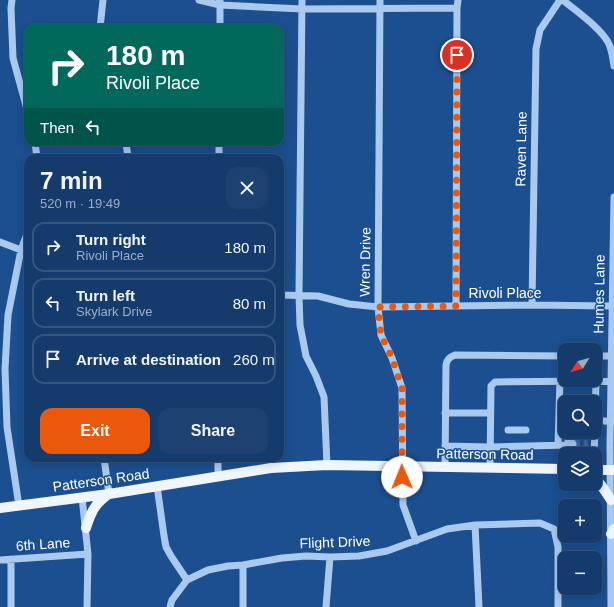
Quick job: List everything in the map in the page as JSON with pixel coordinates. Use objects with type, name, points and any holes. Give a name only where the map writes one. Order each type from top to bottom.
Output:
[{"type":"main road","name":"Patterson Road","points":[[0,508],[82,496],[110,494],[272,468],[327,465],[558,469]]},
{"type":"main road","points":[[547,469],[550,474],[558,474]]},
{"type":"main road","points":[[602,487],[610,500]]},
{"type":"main road","points":[[86,528],[93,508],[102,499],[110,494]]},
{"type":"street","points":[[12,0],[11,8],[14,58],[24,97]]},
{"type":"street","points":[[100,24],[103,0]]},
{"type":"street","points":[[199,0],[302,9],[457,8]]},
{"type":"street","points":[[302,0],[300,325],[306,356],[324,397],[327,465]]},
{"type":"street","name":"Wren Drive","points":[[380,0],[378,307],[381,335],[392,358],[402,388],[403,505],[416,541]]},
{"type":"street","points":[[456,306],[458,0]]},
{"type":"street","points":[[562,0],[601,33],[609,44],[614,66]]},
{"type":"street","name":"Raven Lane","points":[[532,305],[536,49],[540,30],[562,0]]},
{"type":"street","points":[[220,2],[220,24]]},
{"type":"street","name":"Humes Lane","points":[[611,607],[612,531],[610,500],[613,422],[612,356],[614,197]]},
{"type":"street","points":[[0,242],[21,250]]},
{"type":"street","points":[[19,506],[7,427],[5,369],[8,315],[24,242]]},
{"type":"street","name":"Rivoli Place","points":[[284,296],[318,296],[349,304],[378,307],[532,305],[613,309]]},
{"type":"street","points":[[445,467],[447,360],[455,355],[558,356]]},
{"type":"street","points":[[602,356],[612,356]]},
{"type":"street","points":[[490,468],[491,386],[495,382],[558,381]]},
{"type":"street","points":[[602,381],[613,382]]},
{"type":"street","points":[[445,412],[490,413]]},
{"type":"street","points":[[602,421],[613,422]]},
{"type":"street","points":[[508,430],[526,430]]},
{"type":"street","points":[[558,445],[559,439]]},
{"type":"street","points":[[445,446],[558,445],[572,442],[570,447]]},
{"type":"street","points":[[105,462],[110,494]]},
{"type":"street","points":[[218,462],[218,477]]},
{"type":"street","points":[[157,486],[166,546],[187,580],[172,600],[170,607]]},
{"type":"street","points":[[82,496],[88,554],[87,607]]},
{"type":"street","name":"Flight Drive","points":[[187,580],[208,570],[294,556],[359,556],[380,553],[447,529],[475,525],[540,523],[554,528],[558,547],[558,607]]},
{"type":"street","points":[[475,525],[479,607]]},
{"type":"street","name":"6th Lane","points":[[0,560],[88,554]]},
{"type":"street","points":[[326,607],[330,557]]},
{"type":"street","points":[[11,560],[11,607]]},
{"type":"street","points":[[243,565],[243,607]]},
{"type":"tunnel","points":[[573,444],[588,444]]},
{"type":"route","points":[[402,477],[402,388],[392,358],[381,335],[378,307],[456,306],[457,55]]}]
